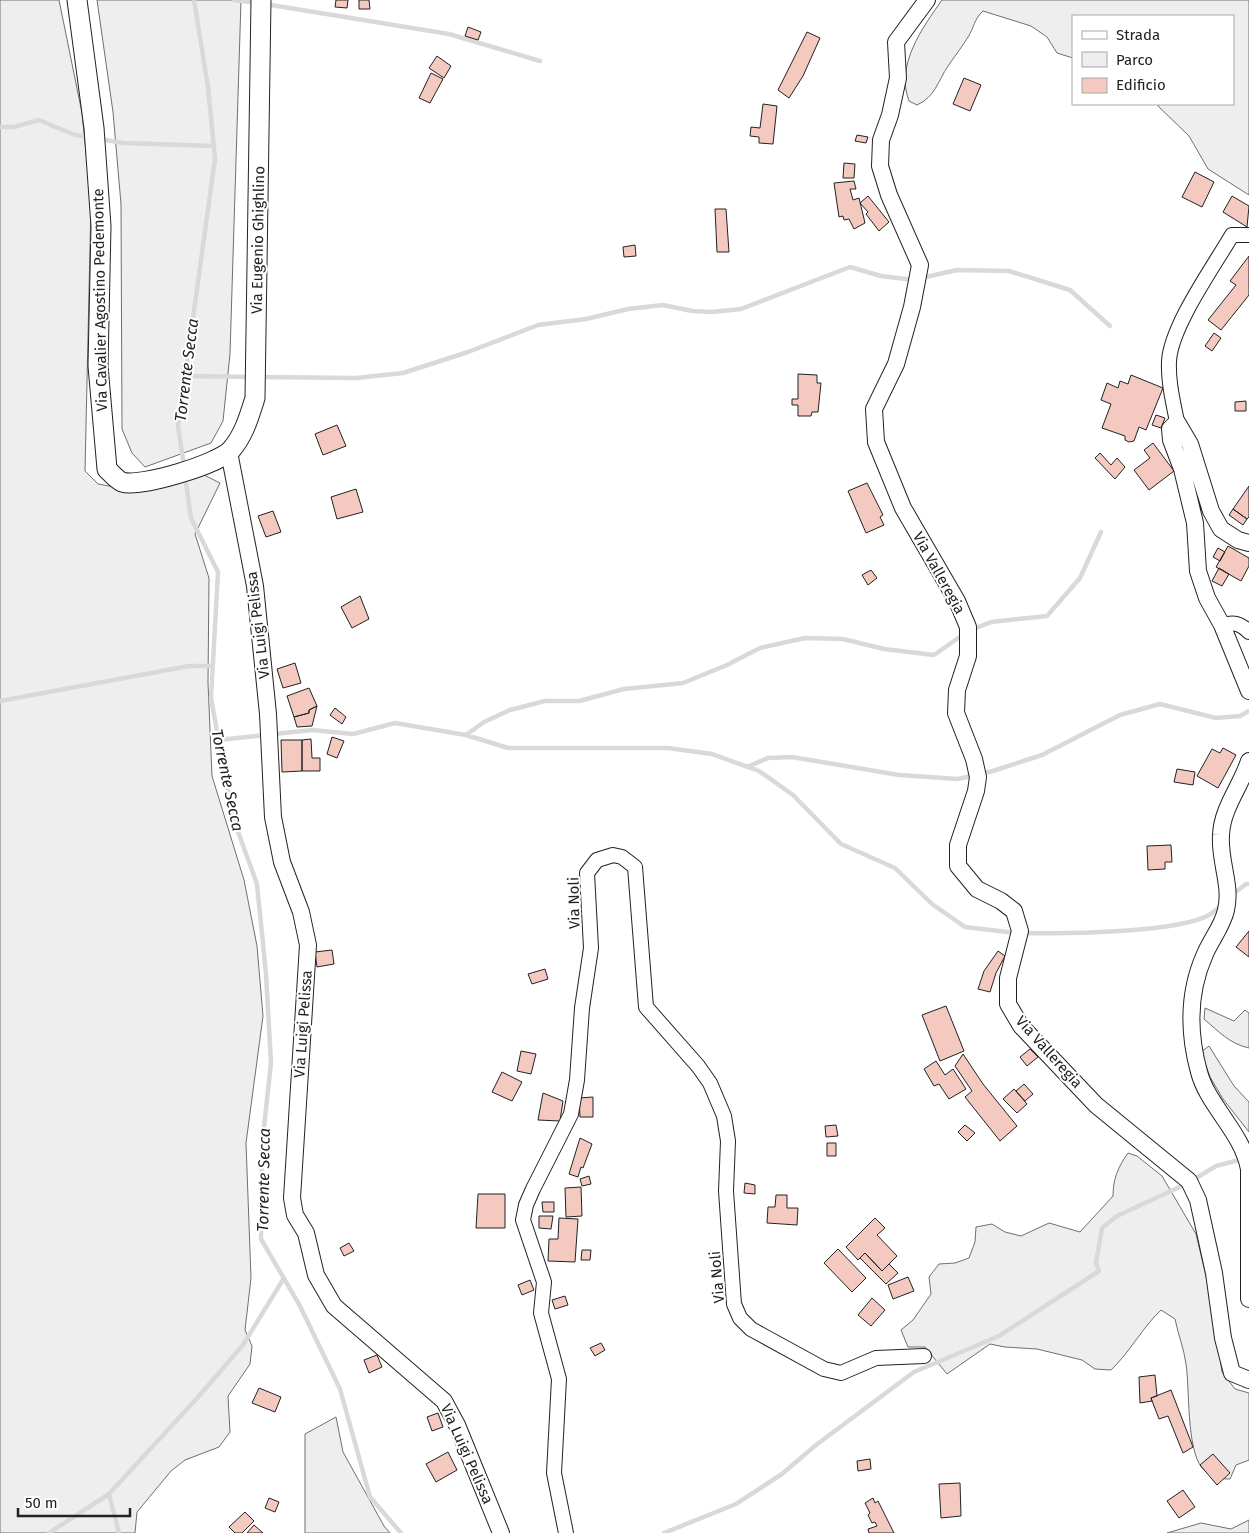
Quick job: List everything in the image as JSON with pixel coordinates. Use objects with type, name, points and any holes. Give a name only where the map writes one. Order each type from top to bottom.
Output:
[{"type":"main road","name":"Via Cavalier Agostino Pedemonte","points":[[77,0],[94,128],[101,226],[98,366],[107,469],[122,482],[144,483]]},
{"type":"main road","name":"Via Eugenio Ghighlino","points":[[144,483],[210,462],[229,452],[244,433],[255,398],[261,0]]},
{"type":"street","name":"Via Valleregia","points":[[927,0],[896,42],[898,78],[890,116],[881,140],[880,166],[889,195],[920,265],[912,307],[896,364],[874,409],[874,417],[876,442],[903,508],[957,601],[968,627],[968,656],[957,690],[956,713],[974,759],[978,777],[976,791],[958,846],[958,866],[977,889],[1001,900],[1014,911],[1020,931],[1008,978],[1008,1004],[1021,1026],[1096,1105],[1189,1181],[1198,1200],[1214,1273],[1223,1338],[1232,1373],[1249,1380]]},
{"type":"street","points":[[1249,235],[1232,235],[1183,316],[1169,359],[1170,385],[1177,422],[1190,444],[1211,511],[1221,529],[1238,540],[1249,544]]},
{"type":"street","points":[[1177,422],[1170,429],[1171,440],[1182,468],[1195,523],[1198,571],[1207,598],[1222,625],[1249,691]]},
{"type":"street","name":"Via Luigi Pelissa","points":[[229,452],[255,586],[268,714],[273,817],[282,862],[301,912],[308,945],[292,1198],[294,1215],[306,1233],[316,1276],[334,1306],[444,1401],[457,1425],[501,1533]]},
{"type":"street","points":[[1222,625],[1232,623],[1241,625],[1249,632]]},
{"type":"street","points":[[1249,761],[1224,818],[1220,835],[1229,893],[1226,912],[1195,978],[1191,997],[1191,1014],[1199,1073],[1237,1136],[1249,1170],[1249,1299]]},
{"type":"street","name":"Via Noli","points":[[566,1533],[554,1473],[559,1379],[541,1313],[544,1282],[523,1220],[532,1190],[571,1114],[577,1080],[582,1008],[591,948],[587,873],[597,860],[613,855],[622,856],[635,867],[646,1006],[698,1066],[710,1083],[724,1116],[728,1141],[726,1191],[734,1304],[740,1318],[770,1342],[824,1369],[840,1373],[876,1358],[924,1356]]},
{"type":"green space","points":[[0,0],[59,0],[82,113],[91,202],[85,471],[98,484],[137,491],[204,475],[220,483],[195,534],[209,578],[208,683],[212,776],[244,880],[257,946],[263,1016],[246,1143],[251,1278],[245,1330],[252,1346],[250,1364],[228,1396],[230,1432],[219,1447],[185,1460],[171,1471],[137,1512],[135,1533],[0,1533]]},
{"type":"green space","points":[[97,0],[241,0],[230,354],[223,421],[211,443],[145,467],[132,453],[122,429],[121,204],[113,112]]},
{"type":"green space","points":[[942,0],[1249,0],[1249,195],[1208,169],[1189,136],[1158,106],[1234,105],[1234,15],[1072,15],[1072,58],[1057,53],[1047,37],[1031,26],[983,11],[936,88],[928,98],[917,105],[909,101],[906,74],[908,60],[913,47]]},
{"type":"green space","points":[[1205,1008],[1234,1021],[1245,1010],[1249,1013],[1249,1048],[1230,1040],[1204,1019]]},
{"type":"green space","points":[[1209,1046],[1234,1086],[1249,1102],[1249,1132],[1223,1099],[1210,1077],[1201,1052]]},
{"type":"green space","points":[[1128,1153],[1137,1156],[1162,1176],[1196,1234],[1213,1305],[1222,1372],[1235,1389],[1249,1393],[1249,1460],[1236,1465],[1230,1479],[1218,1478],[1208,1474],[1197,1459],[1191,1433],[1184,1353],[1175,1319],[1161,1310],[1111,1370],[1095,1369],[1082,1360],[1037,1349],[990,1344],[947,1374],[925,1347],[908,1347],[901,1330],[913,1320],[931,1294],[929,1277],[939,1264],[955,1263],[969,1258],[975,1242],[976,1227],[992,1224],[1005,1232],[1021,1236],[1049,1223],[1080,1232],[1113,1196],[1117,1173]]},
{"type":"green space","points":[[336,1417],[343,1452],[384,1526],[390,1533],[305,1533],[305,1434]]},
{"type":"green space","points":[[1249,1520],[1249,1533],[1167,1533],[1201,1523],[1231,1529]]},
{"type":"building","points":[[336,0],[348,0],[347,8],[335,7]]},
{"type":"building","points":[[359,0],[369,0],[370,9],[359,9]]},
{"type":"building","points":[[468,27],[481,32],[478,40],[465,36]]},
{"type":"building","points":[[807,32],[820,38],[803,76],[789,98],[778,90]]},
{"type":"building","points":[[437,56],[451,66],[444,78],[429,68]]},
{"type":"building","points":[[431,73],[443,79],[430,103],[419,98]]},
{"type":"building","points":[[964,78],[981,85],[970,111],[953,104]]},
{"type":"building","points":[[763,104],[777,106],[773,144],[759,143],[759,137],[750,136],[751,127],[760,128]]},
{"type":"building","points":[[857,135],[868,137],[866,143],[855,141]]},
{"type":"building","points":[[844,163],[855,164],[854,178],[843,178]]},
{"type":"building","points":[[1195,172],[1214,182],[1202,207],[1182,197]]},
{"type":"building","points":[[854,181],[856,189],[850,189],[853,200],[859,198],[865,223],[854,229],[849,219],[844,220],[843,216],[839,217],[834,183]]},
{"type":"building","points":[[868,196],[889,222],[879,231],[866,214],[868,212],[860,203]]},
{"type":"building","points":[[1232,196],[1249,206],[1247,227],[1223,212]]},
{"type":"building","points":[[715,209],[726,209],[729,252],[717,252]]},
{"type":"building","points":[[635,245],[636,256],[624,257],[623,247]]},
{"type":"building","points":[[1249,256],[1249,295],[1221,330],[1208,320],[1236,285],[1230,281]]},
{"type":"building","points":[[1214,333],[1221,338],[1212,351],[1205,346]]},
{"type":"building","points":[[798,374],[817,375],[817,383],[821,383],[818,412],[812,412],[811,416],[798,416],[798,405],[792,405],[792,399],[798,399]]},
{"type":"building","points":[[1131,375],[1163,388],[1146,430],[1139,427],[1134,441],[1129,442],[1125,440],[1125,436],[1102,428],[1111,404],[1101,400],[1107,383],[1118,388],[1120,381],[1128,384]]},
{"type":"building","points":[[1246,401],[1246,411],[1235,411],[1235,402]]},
{"type":"building","points":[[1156,415],[1165,418],[1161,428],[1152,425]]},
{"type":"building","points":[[337,425],[346,446],[323,455],[315,434]]},
{"type":"building","points":[[1153,443],[1174,471],[1149,490],[1134,470],[1150,458],[1144,450]]},
{"type":"building","points":[[1100,453],[1111,465],[1117,458],[1125,467],[1115,479],[1095,458]]},
{"type":"building","points":[[867,483],[883,515],[880,517],[884,525],[866,533],[848,491]]},
{"type":"building","points":[[1249,486],[1249,517],[1247,519],[1233,509]]},
{"type":"building","points":[[356,489],[363,512],[337,519],[331,497]]},
{"type":"building","points":[[1233,509],[1247,519],[1243,525],[1229,515]]},
{"type":"building","points":[[273,511],[281,532],[266,537],[258,516]]},
{"type":"building","points":[[1228,546],[1249,558],[1249,566],[1241,581],[1216,567]]},
{"type":"building","points":[[1218,548],[1225,552],[1220,561],[1213,557]]},
{"type":"building","points":[[1219,568],[1229,574],[1222,586],[1212,581]]},
{"type":"building","points":[[871,570],[877,578],[868,585],[862,575]]},
{"type":"building","points":[[360,596],[369,619],[352,628],[341,607]]},
{"type":"building","points":[[295,663],[301,683],[283,688],[277,669]]},
{"type":"building","points":[[309,688],[317,706],[309,710],[309,713],[294,717],[287,696]]},
{"type":"building","points":[[317,706],[312,726],[297,727],[294,717],[309,713],[309,710]]},
{"type":"building","points":[[335,708],[346,717],[342,724],[330,715]]},
{"type":"building","points":[[332,737],[344,741],[337,758],[327,754]]},
{"type":"building","points":[[311,739],[312,758],[320,758],[320,771],[302,771],[302,740]]},
{"type":"building","points":[[281,740],[302,740],[302,771],[282,772]]},
{"type":"building","points":[[1223,748],[1236,755],[1218,788],[1197,776],[1212,749],[1220,753]]},
{"type":"building","points":[[1177,769],[1195,772],[1193,785],[1174,782]]},
{"type":"building","points":[[1171,845],[1172,862],[1165,862],[1165,869],[1148,870],[1147,846]]},
{"type":"building","points":[[1249,931],[1249,957],[1236,947]]},
{"type":"building","points":[[332,950],[334,964],[317,967],[315,952]]},
{"type":"building","points":[[998,951],[1005,956],[996,973],[990,992],[978,989],[984,971]]},
{"type":"building","points":[[545,969],[548,979],[532,984],[528,974]]},
{"type":"building","points":[[946,1006],[964,1051],[940,1061],[922,1015]]},
{"type":"building","points":[[1030,1049],[1038,1057],[1027,1066],[1020,1057]]},
{"type":"building","points":[[521,1051],[536,1054],[531,1074],[517,1071]]},
{"type":"building","points":[[963,1054],[983,1084],[1017,1126],[1000,1141],[965,1097],[972,1091],[955,1066]]},
{"type":"building","points":[[936,1061],[945,1075],[953,1069],[966,1089],[949,1099],[939,1084],[934,1086],[924,1069]]},
{"type":"building","points":[[502,1072],[522,1082],[512,1101],[492,1092]]},
{"type":"building","points":[[1024,1084],[1033,1094],[1025,1101],[1016,1091]]},
{"type":"building","points":[[1014,1089],[1027,1104],[1017,1113],[1003,1099]]},
{"type":"building","points":[[543,1093],[563,1101],[560,1121],[538,1120]]},
{"type":"building","points":[[593,1097],[593,1117],[580,1117],[579,1098]]},
{"type":"building","points":[[836,1125],[838,1136],[826,1137],[825,1126]]},
{"type":"building","points":[[965,1125],[975,1133],[967,1141],[958,1132]]},
{"type":"building","points":[[580,1138],[592,1144],[578,1177],[569,1174]]},
{"type":"building","points":[[827,1143],[836,1143],[836,1156],[827,1156]]},
{"type":"building","points":[[589,1176],[591,1184],[582,1186],[580,1179]]},
{"type":"building","points":[[745,1183],[755,1185],[755,1194],[744,1193]]},
{"type":"building","points":[[581,1187],[582,1216],[566,1217],[565,1188]]},
{"type":"building","points":[[478,1194],[505,1194],[505,1228],[476,1228]]},
{"type":"building","points":[[776,1195],[787,1195],[787,1208],[798,1208],[797,1225],[767,1223],[768,1207],[775,1207]]},
{"type":"building","points":[[542,1202],[554,1202],[554,1212],[543,1212]]},
{"type":"building","points":[[539,1216],[553,1216],[551,1229],[539,1228]]},
{"type":"building","points":[[559,1218],[578,1219],[575,1262],[548,1261],[549,1239],[558,1239]]},
{"type":"building","points":[[875,1218],[885,1228],[877,1235],[897,1256],[882,1271],[865,1253],[858,1260],[846,1247]]},
{"type":"building","points":[[349,1243],[354,1251],[344,1256],[340,1248]]},
{"type":"building","points":[[838,1249],[866,1278],[852,1292],[824,1263]]},
{"type":"building","points":[[582,1250],[591,1250],[590,1260],[581,1260]]},
{"type":"building","points":[[865,1253],[882,1271],[889,1264],[898,1273],[886,1284],[860,1258]]},
{"type":"building","points":[[908,1277],[914,1291],[893,1299],[888,1285]]},
{"type":"building","points":[[530,1280],[534,1290],[522,1295],[518,1285]]},
{"type":"building","points":[[565,1296],[568,1305],[555,1309],[552,1300]]},
{"type":"building","points":[[872,1298],[885,1310],[871,1326],[858,1315]]},
{"type":"building","points":[[601,1343],[605,1350],[595,1356],[590,1348]]},
{"type":"building","points":[[377,1355],[382,1367],[369,1373],[364,1360]]},
{"type":"building","points":[[1155,1375],[1157,1396],[1151,1398],[1152,1401],[1140,1403],[1139,1377]]},
{"type":"building","points":[[259,1388],[281,1397],[275,1412],[252,1403]]},
{"type":"building","points":[[1171,1390],[1193,1447],[1183,1453],[1168,1416],[1159,1419],[1151,1398]]},
{"type":"building","points":[[438,1413],[443,1427],[432,1431],[427,1417]]},
{"type":"building","points":[[448,1452],[457,1470],[436,1482],[426,1464]]},
{"type":"building","points":[[1213,1454],[1230,1473],[1217,1485],[1200,1465]]},
{"type":"building","points":[[870,1459],[871,1469],[858,1471],[857,1461]]},
{"type":"building","points":[[960,1483],[961,1516],[941,1518],[939,1484]]},
{"type":"building","points":[[1183,1490],[1195,1507],[1179,1518],[1167,1501]]},
{"type":"building","points":[[269,1498],[279,1502],[275,1512],[265,1508]]},
{"type":"building","points":[[873,1498],[875,1503],[878,1501],[894,1533],[869,1533],[868,1529],[877,1526],[875,1522],[872,1523],[865,1503]]},
{"type":"building","points":[[245,1512],[254,1521],[242,1533],[235,1533],[229,1527]]},
{"type":"building","points":[[254,1525],[263,1533],[247,1533]]},
{"type":"waterway","name":"Torrente Secca","points":[[184,466],[178,426],[215,159],[208,87],[194,0]]},
{"type":"waterway","points":[[234,0],[258,3]]},
{"type":"waterway","points":[[265,4],[449,34],[540,61]]},
{"type":"waterway","points":[[0,127],[14,127],[39,120],[75,135],[89,137]]},
{"type":"waterway","points":[[100,139],[123,143],[214,146]]},
{"type":"waterway","points":[[260,377],[356,378],[403,373],[468,352],[538,325],[586,319],[628,309],[663,305],[692,311],[712,312],[741,309],[850,267],[881,276],[914,280]]},
{"type":"waterway","points":[[921,278],[957,270],[1009,271],[1070,290],[1110,326]]},
{"type":"waterway","points":[[185,376],[252,377]]},
{"type":"waterway","name":"Torrente Secca","points":[[185,476],[191,518],[218,572],[211,698],[232,815],[257,884],[266,974],[271,1063],[262,1145],[261,1239],[300,1306],[340,1389],[370,1497],[401,1533]]},
{"type":"waterway","points":[[971,630],[991,622],[1047,616],[1080,578],[1101,532]]},
{"type":"waterway","points":[[466,735],[484,722],[510,710],[545,701],[579,701],[624,689],[683,683],[727,665],[760,648],[805,638],[843,639],[884,649],[934,655],[964,634]]},
{"type":"waterway","points":[[0,701],[189,666],[213,666]]},
{"type":"waterway","points":[[747,767],[768,758],[792,757],[899,775],[958,779],[993,771],[1042,755],[1120,715],[1160,704],[1216,718],[1240,716],[1249,711]]},
{"type":"waterway","points":[[219,740],[312,730],[353,734],[395,723],[466,735],[508,748],[668,748],[712,754],[759,771],[793,795],[841,844],[895,868],[932,904],[965,927],[1016,933]]},
{"type":"waterway","points":[[1232,895],[1246,884],[1249,884]]},
{"type":"waterway","points":[[1024,933],[1148,929],[1196,920],[1211,914],[1223,904]]},
{"type":"waterway","points":[[1193,1180],[1216,1166],[1243,1159]]},
{"type":"waterway","points":[[664,1533],[736,1504],[782,1474],[816,1445],[914,1372],[999,1336],[1099,1271],[1096,1263],[1102,1228],[1117,1216],[1186,1184]]},
{"type":"waterway","points":[[49,1533],[109,1494],[243,1345],[284,1278]]},
{"type":"waterway","points":[[109,1494],[119,1533]]}]
